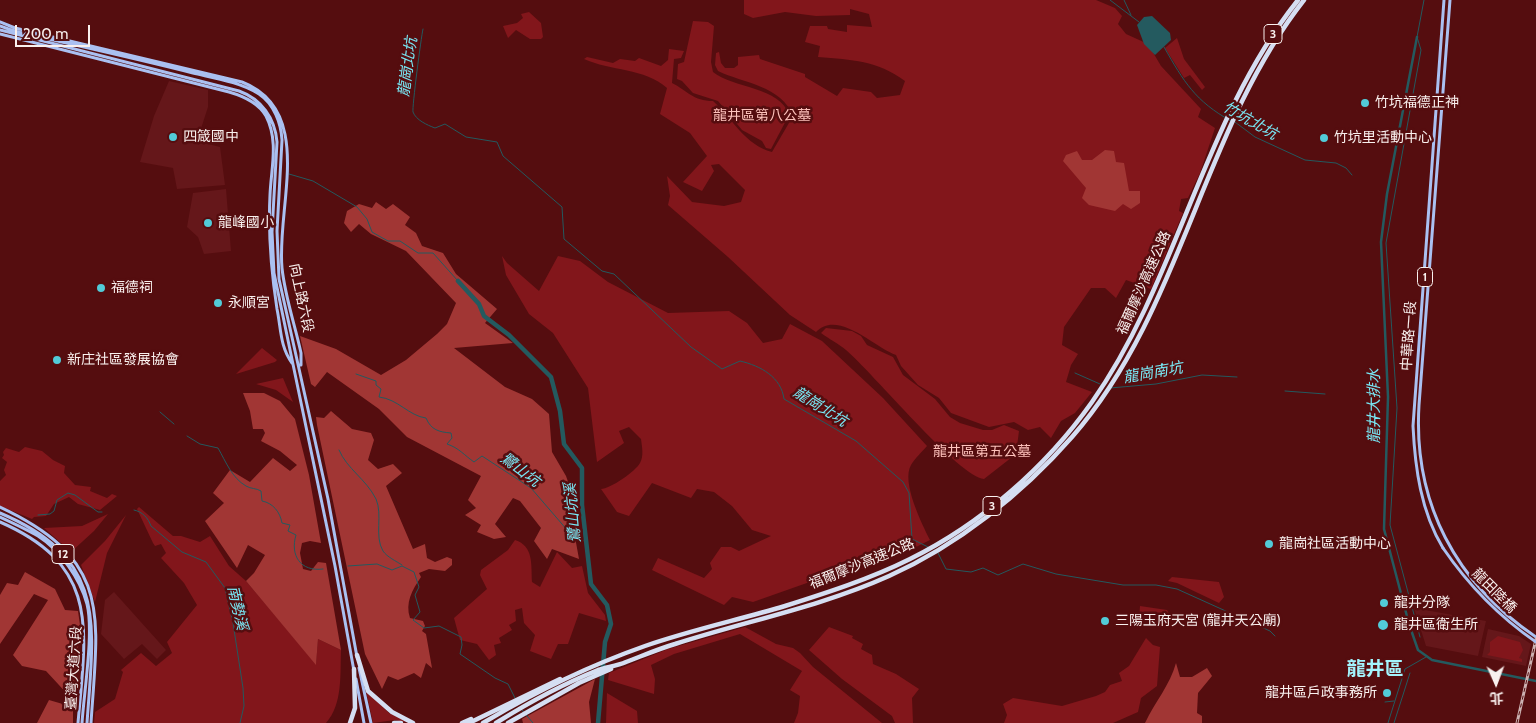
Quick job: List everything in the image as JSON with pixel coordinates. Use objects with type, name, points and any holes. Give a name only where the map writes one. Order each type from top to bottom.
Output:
[{"type":"highway","name":"福爾摩沙高速公路","points":[[483,723],[568,677],[646,646],[784,606],[846,585],[908,560],[968,524],[1030,473],[1057,446],[1091,402],[1126,347],[1150,299],[1243,86],[1267,44],[1298,0]]},
{"type":"highway","name":"福爾摩沙高速公路","points":[[496,723],[509,708],[525,706],[601,670],[673,644],[823,601],[887,577],[951,543],[1024,485],[1072,438],[1107,390],[1132,349],[1167,277],[1213,165],[1257,69],[1304,0]]},
{"type":"highway","points":[[357,656],[368,691],[392,712],[413,723]]},
{"type":"highway","points":[[350,723],[355,708],[354,669]]},
{"type":"highway","points":[[462,723],[486,713],[509,708],[518,697],[550,682],[568,677]]},
{"type":"highway","points":[[510,722],[577,682]]},
{"type":"highway","points":[[468,723],[486,713]]},
{"type":"highway","points":[[394,723],[401,723]]},
{"type":"main road","name":"中華路一段","points":[[1443,548],[1435,533],[1419,486],[1413,426],[1444,0]]},
{"type":"main road","name":"中華路一段","points":[[1450,0],[1418,421],[1424,479],[1438,522],[1450,547]]},
{"type":"main road","name":"向上路六段","points":[[0,22],[15,28],[242,82],[258,89],[269,98],[277,108],[286,132],[287,156],[281,248],[282,269],[302,353],[300,368]]},
{"type":"main road","name":"向上路六段","points":[[0,28],[221,80],[249,89],[267,101],[282,129],[277,231],[279,279],[337,544],[371,723]]},
{"type":"main road","name":"向上路六段","points":[[0,28],[239,91],[262,105],[271,119],[277,136],[272,232],[274,273],[335,566],[364,723]]},
{"type":"main road","name":"向上路六段","points":[[0,34],[229,92],[244,97],[262,111],[270,125],[273,143],[268,226],[271,274],[285,352],[293,366]]},
{"type":"main road","name":"臺灣大道六段","points":[[0,508],[52,537],[71,556],[89,586],[97,625],[91,723]]},
{"type":"main road","name":"臺灣大道六段","points":[[0,515],[39,537],[60,555],[81,591],[88,614],[82,723]]},
{"type":"main road","name":"臺灣大道六段","points":[[0,515],[40,533],[67,558],[81,579],[89,600],[93,622],[87,723]]},
{"type":"main road","name":"臺灣大道六段","points":[[0,522],[36,541],[57,558],[74,584],[84,617],[78,723]]},
{"type":"main road","name":"龍田陸橋","points":[[1450,547],[1471,579],[1485,596],[1507,616],[1536,637]]},
{"type":"main road","name":"龍田陸橋","points":[[1443,548],[1467,582],[1494,610],[1536,642]]},
{"type":"shaded area","name":"四箴國中","points":[[169,81],[208,90],[208,107],[197,141],[220,147],[225,185],[177,189],[173,168],[140,162],[154,116]]},
{"type":"shaded area","points":[[1105,150],[1114,151],[1116,162],[1124,163],[1129,191],[1140,191],[1140,203],[1131,209],[1123,204],[1115,211],[1089,205],[1082,198],[1086,188],[1063,161],[1066,155],[1077,151],[1082,160],[1092,160]]},
{"type":"shaded area","name":"龍峰國小","points":[[226,189],[231,251],[204,254],[198,237],[187,227],[193,193]]},
{"type":"shaded area","points":[[376,202],[386,209],[393,204],[410,217],[405,225],[416,233],[422,246],[443,253],[456,274],[497,309],[485,323],[513,343],[454,348],[505,387],[532,399],[549,414],[552,452],[566,476],[574,499],[573,526],[579,559],[552,549],[547,559],[534,541],[541,528],[520,501],[513,498],[495,524],[506,537],[494,539],[477,532],[481,525],[465,515],[476,508],[468,500],[481,476],[407,437],[379,409],[327,372],[315,387],[311,384],[300,336],[336,349],[381,375],[406,360],[437,334],[447,324],[456,303],[406,251],[371,234],[359,224],[351,232],[344,223],[347,211],[359,204],[372,208]]},
{"type":"shaded area","points":[[243,393],[264,393],[280,401],[295,419],[309,475],[321,543],[310,541],[302,543],[300,553],[303,569],[311,571],[318,562],[326,563],[341,650],[318,639],[316,665],[246,581],[254,573],[265,555],[248,545],[237,568],[205,521],[224,503],[213,493],[230,470],[250,482],[273,458],[290,471],[297,465],[280,451],[261,441],[265,433],[263,429],[253,429],[250,411]]},
{"type":"shaded area","points":[[331,411],[352,429],[371,433],[374,440],[368,460],[378,469],[393,464],[402,473],[386,486],[413,549],[425,544],[427,558],[435,562],[447,557],[452,559],[452,565],[445,571],[429,569],[419,573],[421,577],[412,592],[408,607],[410,618],[423,621],[425,626],[422,631],[426,634],[432,668],[426,663],[421,678],[414,673],[398,680],[388,676],[382,689],[365,654],[317,425],[316,417],[324,418]]},
{"type":"shaded area","points":[[25,572],[55,589],[65,610],[78,611],[80,625],[74,695],[71,698],[46,671],[22,666],[13,655],[48,600],[34,594],[0,644],[0,595],[7,583],[18,585]]},
{"type":"shaded area","points":[[114,592],[166,650],[157,659],[142,644],[124,659],[101,634],[105,600]]},
{"type":"shaded area","points":[[1414,608],[1486,621],[1478,656],[1426,646]]},
{"type":"shaded area","points":[[1488,629],[1519,636],[1531,644],[1526,666],[1482,657]]},
{"type":"shaded area","points":[[1176,663],[1180,677],[1192,677],[1207,668],[1212,676],[1198,693],[1197,713],[1202,716],[1202,723],[1145,723],[1170,679]]},
{"type":"shaded area","points":[[595,679],[589,702],[591,723],[523,723],[522,719]]},
{"type":"shaded area","points":[[49,700],[73,707],[73,723],[37,723]]},
{"type":"green space","points":[[744,0],[1096,0],[1115,8],[1122,16],[1118,24],[1126,34],[1148,44],[1161,66],[1201,109],[1198,117],[1215,128],[1200,173],[1188,198],[1181,199],[1179,211],[1183,213],[1151,289],[1126,280],[1116,298],[1105,288],[1091,288],[1064,327],[1062,345],[1078,354],[1071,365],[1066,382],[1092,392],[1075,413],[1061,421],[1051,438],[1040,427],[1028,430],[1014,422],[989,427],[951,413],[939,398],[918,385],[901,366],[896,355],[845,327],[825,326],[816,332],[790,315],[728,257],[668,205],[670,196],[667,176],[692,202],[724,206],[741,202],[745,190],[719,164],[711,165],[714,171],[702,191],[683,182],[707,156],[690,133],[660,114],[667,88],[638,73],[584,59],[587,57],[613,63],[620,59],[635,61],[639,58],[661,66],[668,60],[669,49],[684,51],[681,58],[674,59],[672,83],[695,97],[706,101],[713,101],[747,138],[754,144],[772,152],[793,116],[788,106],[780,98],[761,87],[718,71],[715,65],[716,53],[719,52],[721,63],[725,68],[734,68],[738,65],[738,57],[759,55],[760,59],[805,74],[805,77],[837,96],[843,88],[871,92],[877,98],[900,95],[905,81],[894,74],[864,62],[818,57],[820,46],[805,42],[810,26],[827,26],[828,29],[847,32],[847,25],[872,27],[869,14],[850,9],[850,15],[816,16],[785,12],[753,18],[744,14]]},
{"type":"green space","points":[[529,12],[541,23],[543,37],[541,39],[530,39],[516,30],[508,38],[503,26],[517,23],[523,18],[521,14]]},
{"type":"green space","name":"龍井區第八公墓","points":[[693,21],[708,22],[714,26],[711,62],[713,72],[732,82],[766,93],[784,106],[789,115],[771,149],[766,148],[762,141],[742,130],[718,101],[693,93],[682,81],[677,79],[678,64],[684,62]]},
{"type":"green space","points":[[1177,38],[1184,59],[1205,87],[1202,90],[1190,75],[1184,78],[1165,48]]},
{"type":"green space","points":[[502,256],[507,263],[539,291],[558,256],[580,261],[608,282],[668,313],[729,311],[747,323],[763,343],[782,339],[790,324],[822,341],[883,398],[927,446],[911,465],[909,482],[914,503],[930,540],[888,561],[861,569],[855,566],[753,602],[732,597],[724,605],[652,570],[658,558],[704,578],[712,569],[710,563],[721,547],[731,547],[739,551],[771,536],[752,530],[732,506],[714,492],[697,489],[691,498],[652,483],[629,516],[617,512],[601,489],[616,483],[638,466],[642,457],[641,439],[629,427],[619,431],[624,443],[597,462],[588,388],[553,333],[529,314],[506,275]]},
{"type":"green space","name":"龍井區第五公墓","points":[[826,328],[852,331],[861,336],[867,345],[893,357],[903,375],[935,399],[950,417],[960,423],[983,430],[992,430],[1004,425],[1019,431],[1016,454],[984,479],[972,474],[936,443],[846,350],[821,333]]},
{"type":"green space","points":[[262,348],[277,360],[236,374]]},
{"type":"green space","points":[[283,378],[293,402],[276,390],[256,384]]},
{"type":"green space","points":[[25,447],[42,451],[53,460],[65,466],[64,473],[75,485],[91,487],[90,491],[107,498],[112,494],[117,496],[100,510],[78,504],[69,497],[54,504],[46,516],[34,517],[32,519],[0,506],[0,481],[6,475],[4,470],[7,462],[2,458],[3,452],[6,448],[19,452]]},
{"type":"green space","points":[[139,507],[173,536],[181,536],[200,542],[210,536],[229,566],[246,581],[316,664],[318,639],[341,650],[338,698],[326,723],[94,723],[95,712],[115,699],[123,672],[121,670],[141,653],[156,666],[172,653],[167,642],[197,605],[184,583],[161,558],[166,553],[161,544],[155,546],[153,543],[137,509]]},
{"type":"green space","points":[[108,514],[94,531],[71,552],[44,528],[82,526]]},
{"type":"green space","points":[[126,515],[107,553],[95,602],[81,565],[105,541]]},
{"type":"green space","points":[[515,540],[526,547],[530,557],[532,582],[540,587],[557,552],[572,568],[582,566],[588,593],[605,615],[606,621],[579,613],[568,644],[558,644],[551,659],[530,651],[535,635],[524,623],[522,608],[515,610],[516,621],[509,625],[512,630],[499,638],[501,643],[494,645],[496,655],[489,660],[477,644],[460,640],[454,618],[487,589],[480,575],[481,570],[508,550]]},
{"type":"green space","points":[[1172,577],[1219,582],[1224,597],[1219,603],[1177,583],[1168,581]]},
{"type":"green space","points":[[1140,606],[1167,610],[1170,615],[1161,620],[1139,619]]},
{"type":"green space","points":[[745,627],[776,644],[793,648],[813,667],[882,723],[794,723],[798,713],[800,696],[790,690],[802,671],[740,634],[674,654],[651,665],[655,679],[654,694],[608,680],[609,673],[668,649]]},
{"type":"green space","points":[[829,627],[853,636],[852,638],[863,644],[861,649],[872,655],[873,664],[896,674],[919,689],[912,698],[913,723],[895,723],[892,716],[842,679],[809,650]]},
{"type":"green space","points":[[1498,636],[1520,642],[1523,650],[1519,658],[1522,659],[1522,662],[1487,655],[1490,652],[1490,642]]},
{"type":"green space","points":[[1146,638],[1153,645],[1160,647],[1157,686],[1141,698],[1138,712],[1113,723],[1004,723],[1007,715],[1003,704],[1013,698],[1062,706],[1105,692],[1110,685],[1122,681],[1119,673],[1129,666]]},
{"type":"green space","points":[[366,691],[389,713],[410,723],[395,720],[373,723]]},
{"type":"green space","points":[[607,693],[637,711],[638,723],[606,723]]},
{"type":"water","points":[[1152,16],[1170,33],[1171,40],[1155,55],[1144,44],[1137,25],[1144,17]]},
{"type":"waterway","name":"竹坑北坑","points":[[1110,0],[1139,22]]},
{"type":"waterway","points":[[1124,0],[1131,15]]},
{"type":"waterway","points":[[1420,637],[1390,525],[1397,408],[1386,243],[1421,50],[1417,37],[1424,0]]},
{"type":"waterway","name":"龍崗北坑","points":[[423,29],[413,107],[413,112],[419,120],[435,128],[445,124],[466,137],[497,142],[503,156],[562,207],[564,239],[602,271],[614,274],[691,347],[722,369],[740,361],[762,369],[779,384],[784,399],[856,441],[903,482],[909,493],[912,539],[928,547]]},
{"type":"waterway","name":"龍井大排水","points":[[1417,37],[1387,194],[1381,242],[1388,397],[1384,529],[1409,624],[1418,650],[1432,660],[1536,681]]},
{"type":"waterway","name":"竹坑北坑","points":[[1164,47],[1184,81],[1199,98],[1231,121]]},
{"type":"waterway","name":"竹坑北坑","points":[[1235,122],[1255,137],[1305,160],[1336,163],[1346,168],[1352,175]]},
{"type":"waterway","points":[[289,174],[313,181],[357,207],[367,219],[372,232],[388,241],[400,241],[418,253],[433,253],[458,281]]},
{"type":"waterway","name":"鷺山坑溪","points":[[458,281],[479,304],[484,316],[509,335],[551,377],[560,411],[564,444],[582,468],[582,505],[591,584],[607,605],[611,624],[605,642],[598,723]]},
{"type":"waterway","name":"龍崗南坑","points":[[1075,373],[1100,384]]},
{"type":"waterway","name":"鷺山坑","points":[[356,374],[376,381],[376,385],[381,389],[379,397],[386,398],[414,414],[426,418],[436,430],[451,433],[452,438],[447,444],[474,462],[482,456],[531,488],[568,531],[587,543]]},
{"type":"waterway","name":"龍崗南坑","points":[[1110,388],[1156,384],[1202,375],[1237,377]]},
{"type":"waterway","name":"龍崗南坑","points":[[1285,391],[1325,394]]},
{"type":"waterway","name":"鷺山坑","points":[[160,412],[174,424]]},
{"type":"waterway","name":"鷺山坑","points":[[187,436],[200,444],[218,448],[237,479],[246,486],[261,491],[262,501],[275,509],[280,515],[282,523],[290,525],[288,531],[296,535],[294,549],[299,561],[308,568],[323,569]]},
{"type":"waterway","name":"鷺山坑","points":[[339,450],[342,457],[376,499],[379,512],[379,539],[383,551],[402,565]]},
{"type":"waterway","name":"南勢溪","points":[[38,515],[50,514],[54,511],[57,500],[68,493],[75,495],[98,512],[102,512]]},
{"type":"waterway","name":"南勢溪","points":[[134,510],[145,516],[151,526],[182,552],[206,562],[225,588],[233,623],[243,688],[244,706],[240,723]]},
{"type":"waterway","name":"龍崗北坑","points":[[938,553],[946,569],[971,572],[983,568],[998,575],[1023,564],[1056,574],[1123,585],[1156,585],[1177,589],[1270,631],[1275,636]]},
{"type":"waterway","name":"鷺山坑","points":[[348,566],[377,564],[392,570],[402,566],[414,572],[419,587],[415,595],[420,612],[413,620],[424,628],[439,626],[461,637],[460,654],[495,678],[508,684],[515,698]]},
{"type":"waterway","points":[[1388,723],[1405,669],[1426,657]]},
{"type":"waterway","points":[[1394,723],[1410,673]]},
{"type":"waterway","name":"龍崗北坑","points":[[1385,702],[1394,701]]},
{"type":"waterway","name":"鷺山坑","points":[[522,710],[533,723]]},
{"type":"railway","points":[[1517,723],[1536,639]]},
{"type":"place","name":"竹坑福德正神","points":[[1365,103]]},
{"type":"place","name":"四箴國中","points":[[173,137]]},
{"type":"place","name":"竹坑里活動中心","points":[[1324,138]]},
{"type":"place","name":"龍峰國小","points":[[208,223]]},
{"type":"place","name":"福德祠","points":[[101,288]]},
{"type":"place","name":"永順宮","points":[[218,303]]},
{"type":"place","name":"新庄社區發展協會","points":[[57,360]]},
{"type":"place","name":"龍崗社區活動中心","points":[[1269,544]]},
{"type":"place","name":"龍井分隊","points":[[1384,603]]},
{"type":"place","name":"三陽玉府天宮 (龍井天公廟)","points":[[1105,621]]},
{"type":"place","name":"龍井區衛生所","points":[[1383,625]]},
{"type":"place","name":"龍井區戶政事務所","points":[[1387,693]]},
{"type":"district","name":"龍井區","points":[[1375,669]]}]
